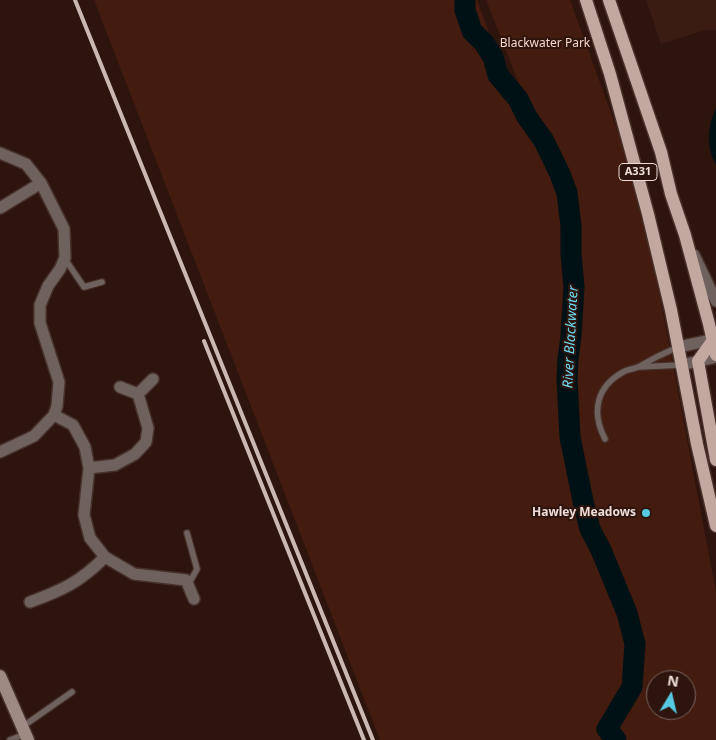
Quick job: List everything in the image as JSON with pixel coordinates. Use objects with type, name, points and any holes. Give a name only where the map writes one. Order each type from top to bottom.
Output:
[{"type":"main road","name":"A331","points":[[586,0],[610,74],[634,160],[669,301],[697,444],[716,526]]},
{"type":"main road","name":"A331","points":[[609,0],[661,152],[671,194],[685,235],[714,339],[716,356]]},
{"type":"main road","points":[[714,339],[698,361],[716,460]]},
{"type":"main road","points":[[0,676],[25,734]]},
{"type":"street","points":[[0,153],[26,164],[41,183],[64,229],[65,258],[48,286],[40,305],[40,322],[59,382],[57,406],[54,415],[34,436],[0,452]]},
{"type":"street","points":[[0,208],[41,183]]},
{"type":"street","points":[[685,235],[716,302]]},
{"type":"street","points":[[678,347],[714,339]]},
{"type":"street","points":[[682,365],[716,356]]},
{"type":"street","points":[[138,394],[153,379]]},
{"type":"street","points":[[120,387],[138,394]]},
{"type":"street","points":[[89,468],[115,465],[135,454],[146,442],[148,428],[138,394]]},
{"type":"street","points":[[54,415],[73,425],[85,447],[89,468],[84,515],[90,538],[105,557],[134,574],[186,580],[194,599]]},
{"type":"street","points":[[30,602],[62,590],[88,574],[105,557]]},
{"type":"lane","points":[[65,258],[84,288],[102,282]]},
{"type":"lane","points":[[605,440],[599,428],[599,397],[610,380],[678,347]]},
{"type":"lane","points":[[638,367],[682,365]]},
{"type":"lane","points":[[186,580],[191,580],[197,569],[187,532]]},
{"type":"lane","points":[[10,740],[25,734],[72,692]]},
{"type":"shaded area","points":[[646,0],[716,0],[716,30],[705,30],[661,44]]},
{"type":"shaded area","points":[[716,108],[716,165],[709,145],[709,130]]},
{"type":"green space","name":"Hawley Meadows","points":[[94,0],[477,0],[513,98],[527,104],[486,0],[570,0],[620,138],[654,266],[716,592],[716,740],[380,740]]},
{"type":"waterway","name":"River Blackwater","points":[[465,0],[465,10],[472,31],[484,43],[493,57],[498,75],[518,99],[527,117],[544,141],[567,193],[571,226],[574,287],[567,378],[570,437],[590,529],[601,550],[627,613],[635,644],[632,687],[607,729],[616,740]]},
{"type":"waterway","points":[[604,740],[607,729]]},
{"type":"railway","points":[[75,0],[373,740]]},
{"type":"railway","points":[[204,341],[364,740]]},
{"type":"place","name":"Hawley Meadows","points":[[646,513]]},
{"type":"park label","name":"Blackwater Park","points":[[545,44]]}]
